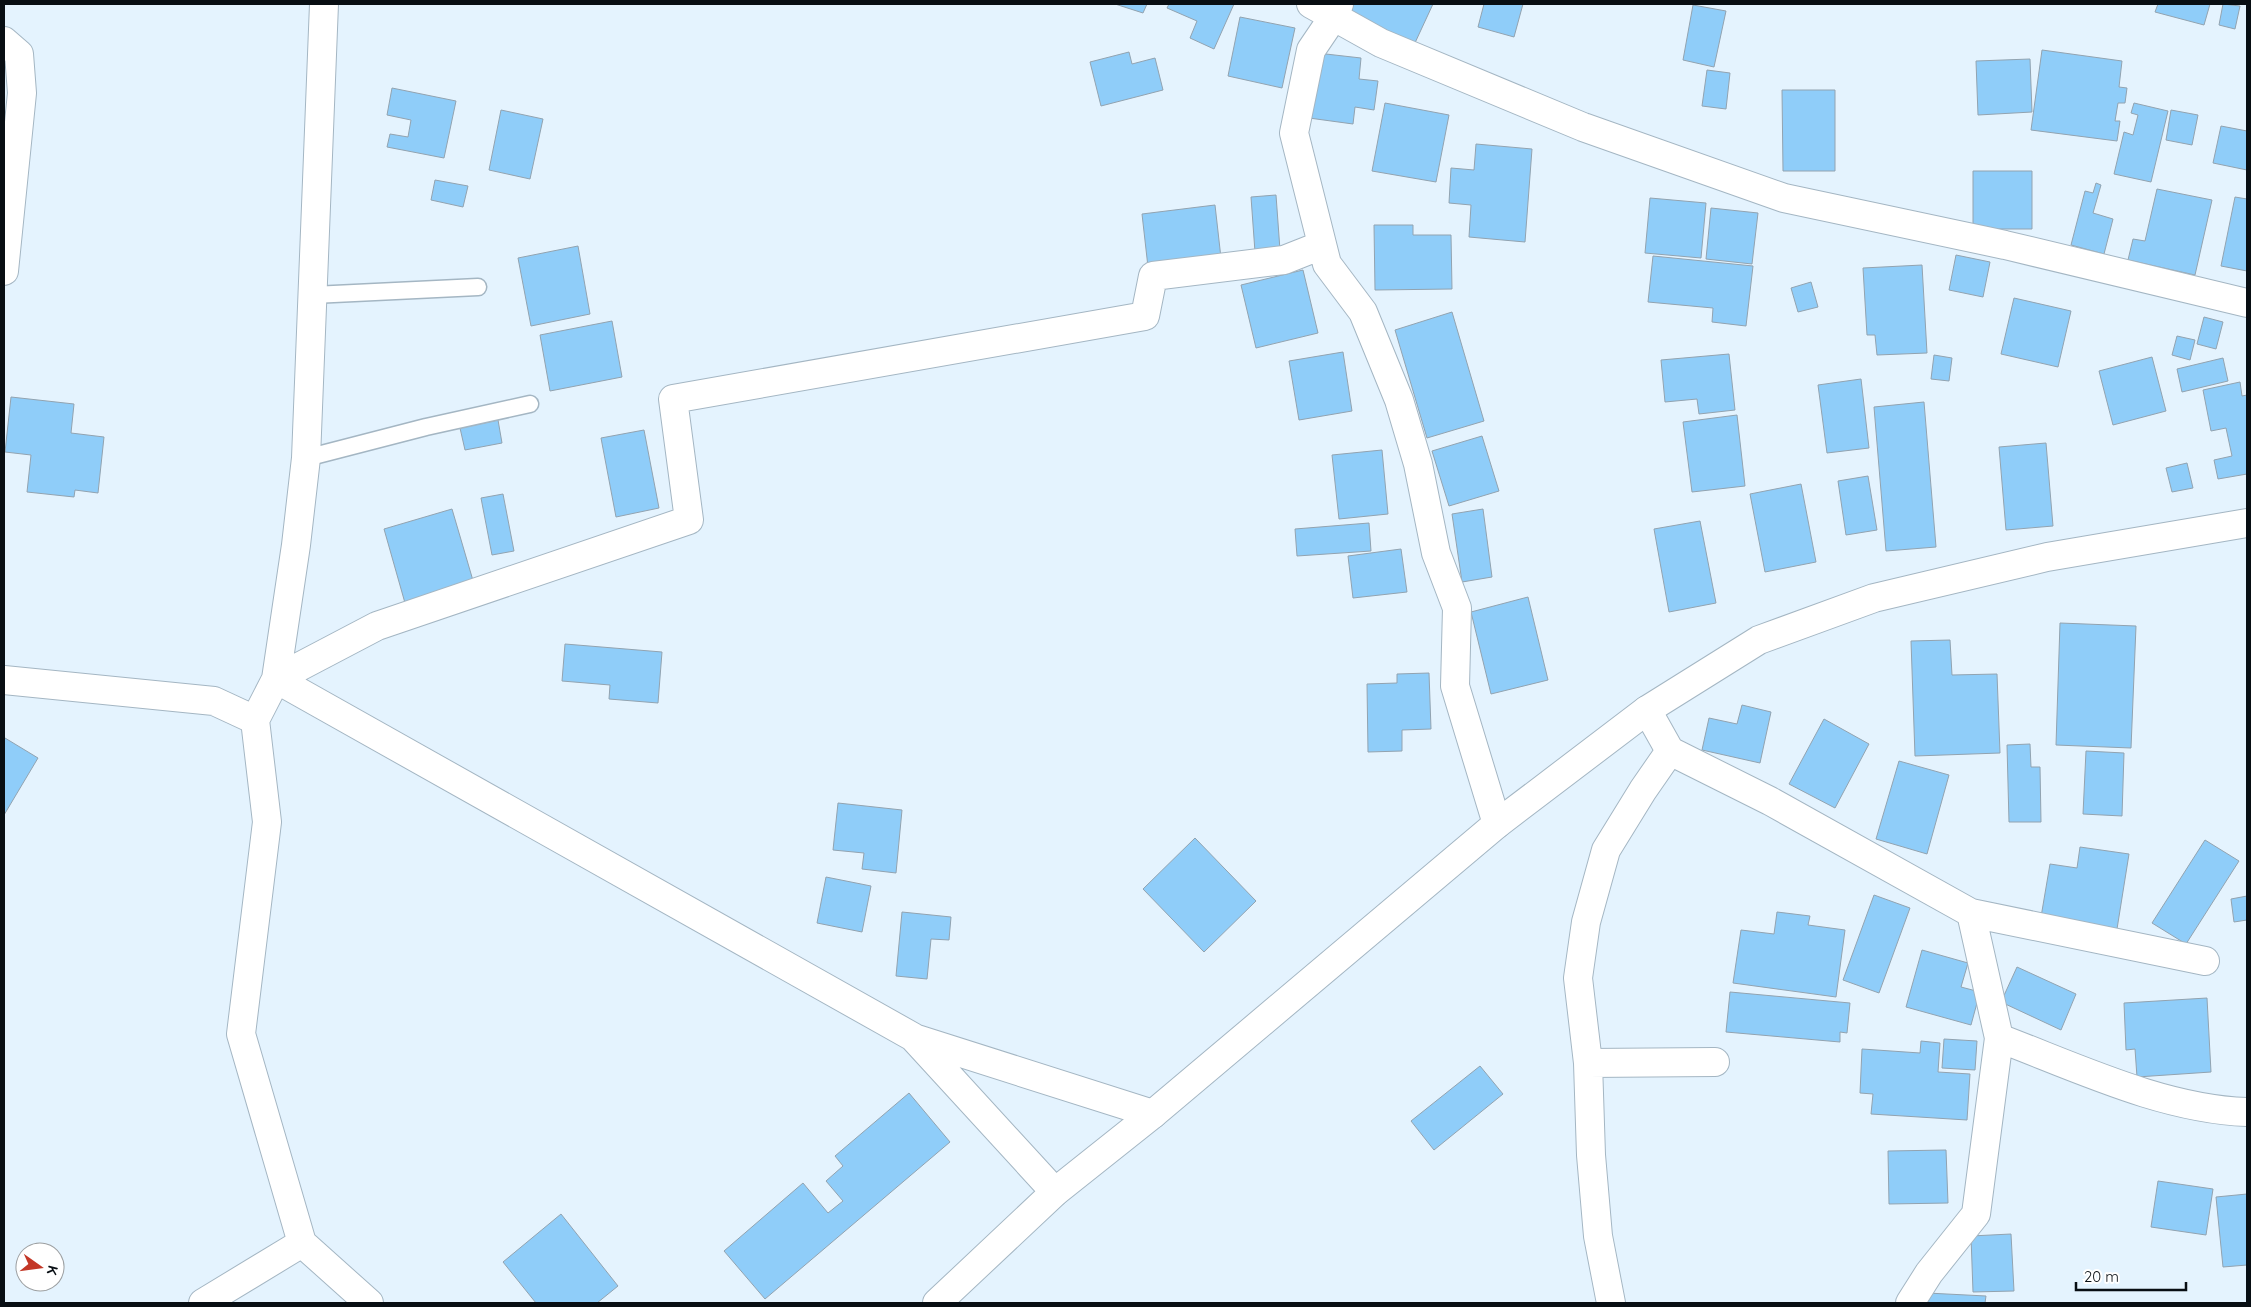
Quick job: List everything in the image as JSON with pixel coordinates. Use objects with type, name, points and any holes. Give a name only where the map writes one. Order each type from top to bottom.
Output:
[{"type":"street","points":[[324,4],[306,458],[276,678],[255,720],[267,822],[241,1034],[302,1243],[369,1303]]},
{"type":"street","points":[[1497,824],[1455,686],[1457,608],[1436,553],[1418,464],[1399,400],[1363,312],[1327,264],[1294,133],[1311,50],[1328,8],[1381,42],[1582,128],[1784,198],[2004,245],[2247,303]]},
{"type":"street","points":[[4,40],[19,54],[22,93],[4,271]]},
{"type":"street","points":[[276,678],[377,626],[689,520],[673,399],[1145,316],[1153,276],[1284,260],[1322,245]]},
{"type":"street","points":[[937,1303],[1056,1192],[1153,1114],[1497,824],[1647,710],[1759,640],[1874,598],[2047,557],[2247,523]]},
{"type":"street","points":[[276,678],[912,1037],[1153,1114]]},
{"type":"street","points":[[4,680],[214,701],[255,720]]},
{"type":"street","points":[[1647,710],[1670,751],[1770,801],[1971,913],[2205,961]]},
{"type":"street","points":[[1611,1303],[1598,1236],[1590,1155],[1588,1063],[1578,978],[1586,922],[1606,850],[1643,790],[1670,751]]},
{"type":"street","points":[[1910,1303],[1929,1273],[1976,1214],[2000,1038],[1971,913]]},
{"type":"street","points":[[912,1037],[1056,1192]]},
{"type":"street","points":[[2000,1038],[2132,1089],[2220,1111],[2247,1112]]},
{"type":"street","points":[[1588,1063],[1715,1062]]},
{"type":"street","points":[[203,1303],[302,1243]]},
{"type":"lane","points":[[313,295],[478,287]]},
{"type":"lane","points":[[306,458],[426,427],[530,404]]},
{"type":"building","points":[[1115,4],[1147,4],[1143,13]]},
{"type":"building","points":[[1169,4],[1234,4],[1214,49],[1190,38],[1197,21],[1167,8]]},
{"type":"building","points":[[1351,4],[1433,4],[1414,45],[1346,13]]},
{"type":"building","points":[[1484,4],[1523,4],[1514,37],[1478,27]]},
{"type":"building","points":[[2158,4],[2210,4],[2204,25],[2155,12]]},
{"type":"building","points":[[2223,4],[2240,6],[2235,29],[2219,25]]},
{"type":"building","points":[[1693,5],[1726,11],[1714,67],[1683,60]]},
{"type":"building","points":[[1240,17],[1295,28],[1282,88],[1228,76]]},
{"type":"building","points":[[2042,50],[2122,61],[2119,87],[2127,88],[2125,103],[2118,103],[2115,121],[2120,121],[2117,141],[2031,130]]},
{"type":"building","points":[[1129,52],[1132,64],[1155,58],[1163,90],[1101,106],[1090,62]]},
{"type":"building","points":[[1317,53],[1361,58],[1359,79],[1378,81],[1374,110],[1355,107],[1353,124],[1309,118]]},
{"type":"building","points":[[2030,59],[2032,112],[1978,115],[1976,61]]},
{"type":"building","points":[[1707,70],[1730,73],[1726,109],[1702,106]]},
{"type":"building","points":[[392,88],[456,101],[444,158],[387,147],[390,134],[408,137],[411,120],[387,115]]},
{"type":"building","points":[[1782,90],[1835,90],[1835,171],[1783,171]]},
{"type":"building","points":[[1385,103],[1449,115],[1436,182],[1372,171]]},
{"type":"building","points":[[2134,103],[2168,111],[2151,182],[2114,174],[2124,132],[2133,135],[2138,115],[2131,113]]},
{"type":"building","points":[[501,110],[543,119],[530,179],[489,170]]},
{"type":"building","points":[[2171,110],[2198,115],[2192,145],[2166,140]]},
{"type":"building","points":[[2221,126],[2247,131],[2247,170],[2213,163]]},
{"type":"building","points":[[1476,144],[1532,149],[1525,242],[1469,237],[1471,205],[1449,203],[1451,168],[1474,170]]},
{"type":"building","points":[[1973,171],[2032,171],[2032,229],[1973,229]]},
{"type":"building","points":[[435,180],[468,186],[463,207],[431,200]]},
{"type":"building","points":[[2096,183],[2101,185],[2093,213],[2113,219],[2104,254],[2071,245],[2085,191],[2093,193]]},
{"type":"building","points":[[2157,189],[2212,200],[2195,275],[2128,260],[2133,239],[2145,241]]},
{"type":"building","points":[[1276,195],[1280,250],[1255,252],[1251,197]]},
{"type":"building","points":[[2235,197],[2247,199],[2247,271],[2221,266]]},
{"type":"building","points":[[1650,198],[1706,203],[1701,258],[1645,253]]},
{"type":"building","points":[[1215,205],[1221,258],[1148,267],[1142,214]]},
{"type":"building","points":[[1711,208],[1758,213],[1752,264],[1706,259]]},
{"type":"building","points":[[1374,225],[1413,225],[1413,235],[1451,235],[1452,289],[1375,290]]},
{"type":"building","points":[[578,246],[590,314],[531,326],[518,258]]},
{"type":"building","points":[[1956,255],[1990,262],[1983,297],[1949,290]]},
{"type":"building","points":[[1653,256],[1753,266],[1746,326],[1712,322],[1713,308],[1648,302]]},
{"type":"building","points":[[1922,265],[1927,353],[1877,355],[1875,335],[1867,335],[1863,268]]},
{"type":"building","points":[[1303,270],[1318,333],[1256,348],[1241,285]]},
{"type":"building","points":[[1811,282],[1818,307],[1798,312],[1791,288]]},
{"type":"building","points":[[2014,298],[2071,311],[2058,367],[2001,354]]},
{"type":"building","points":[[1452,312],[1484,421],[1427,438],[1395,330]]},
{"type":"building","points":[[2204,317],[2223,322],[2216,349],[2197,344]]},
{"type":"building","points":[[612,321],[622,377],[550,391],[540,335]]},
{"type":"building","points":[[2177,336],[2195,340],[2190,360],[2172,355]]},
{"type":"building","points":[[1343,352],[1352,411],[1299,420],[1289,361]]},
{"type":"building","points":[[1729,354],[1735,410],[1699,414],[1697,399],[1665,402],[1661,360]]},
{"type":"building","points":[[1934,355],[1952,358],[1949,381],[1931,379]]},
{"type":"building","points":[[2152,357],[2166,411],[2113,425],[2099,371]]},
{"type":"building","points":[[2223,358],[2228,381],[2182,392],[2177,369]]},
{"type":"building","points":[[1861,379],[1869,448],[1827,453],[1818,385]]},
{"type":"building","points":[[2240,382],[2242,396],[2247,395],[2247,474],[2218,479],[2214,460],[2232,456],[2226,428],[2211,431],[2203,390]]},
{"type":"building","points":[[11,397],[74,404],[71,433],[104,437],[98,493],[75,490],[74,497],[27,492],[31,455],[5,452]]},
{"type":"building","points":[[1924,402],[1936,547],[1886,551],[1874,407]]},
{"type":"building","points":[[1737,415],[1745,486],[1692,492],[1683,422]]},
{"type":"building","points":[[498,420],[502,443],[465,450],[460,428]]},
{"type":"building","points":[[644,430],[659,508],[616,517],[601,438]]},
{"type":"building","points":[[1482,436],[1499,491],[1449,506],[1432,451]]},
{"type":"building","points":[[2046,443],[2053,526],[2006,530],[1999,447]]},
{"type":"building","points":[[1382,450],[1388,514],[1339,519],[1332,455]]},
{"type":"building","points":[[2187,463],[2193,488],[2172,492],[2166,468]]},
{"type":"building","points":[[1868,476],[1877,530],[1846,535],[1838,481]]},
{"type":"building","points":[[1801,484],[1816,562],[1765,572],[1750,494]]},
{"type":"building","points":[[503,494],[514,551],[492,555],[481,498]]},
{"type":"building","points":[[452,509],[474,584],[405,603],[384,529]]},
{"type":"building","points":[[1483,509],[1492,577],[1462,582],[1452,514]]},
{"type":"building","points":[[1700,521],[1716,603],[1669,612],[1654,529]]},
{"type":"building","points":[[1369,523],[1371,551],[1297,556],[1295,529]]},
{"type":"building","points":[[1401,549],[1407,592],[1353,598],[1348,556]]},
{"type":"building","points":[[1528,597],[1548,680],[1491,694],[1471,612]]},
{"type":"building","points":[[2060,623],[2136,626],[2131,748],[2056,745]]},
{"type":"building","points":[[1950,640],[1952,675],[1997,674],[2000,753],[1915,756],[1911,641]]},
{"type":"building","points":[[565,644],[662,652],[658,703],[609,699],[610,685],[562,681]]},
{"type":"building","points":[[1429,673],[1431,729],[1402,730],[1402,751],[1368,752],[1367,684],[1397,683],[1397,674]]},
{"type":"building","points":[[1742,705],[1771,712],[1760,763],[1702,750],[1709,718],[1737,724]]},
{"type":"building","points":[[1824,719],[1869,744],[1835,808],[1789,784]]},
{"type":"building","points":[[5,738],[38,758],[4,815],[4,740]]},
{"type":"building","points":[[2030,744],[2031,767],[2040,767],[2041,822],[2009,822],[2007,745]]},
{"type":"building","points":[[2086,751],[2124,753],[2122,816],[2083,814]]},
{"type":"building","points":[[1899,761],[1949,775],[1927,854],[1876,839]]},
{"type":"building","points":[[838,803],[902,810],[896,873],[862,869],[864,853],[833,850]]},
{"type":"building","points":[[1195,838],[1256,901],[1204,952],[1143,889]]},
{"type":"building","points":[[2205,840],[2239,861],[2186,944],[2152,923]]},
{"type":"building","points":[[2080,847],[2129,854],[2117,929],[2041,917],[2050,864],[2077,868]]},
{"type":"building","points":[[826,877],[871,886],[862,932],[817,923]]},
{"type":"building","points":[[1874,895],[1910,908],[1879,993],[1843,980]]},
{"type":"building","points":[[2247,896],[2247,920],[2234,922],[2231,899]]},
{"type":"building","points":[[902,912],[951,917],[949,940],[931,939],[927,979],[896,976]]},
{"type":"building","points":[[1777,912],[1810,916],[1808,925],[1845,930],[1836,997],[1733,983],[1741,930],[1774,934]]},
{"type":"building","points":[[1922,950],[1968,963],[1961,987],[1980,992],[1971,1025],[1906,1007]]},
{"type":"building","points":[[2017,967],[2076,994],[2061,1030],[2001,1002]]},
{"type":"building","points":[[1730,992],[1850,1003],[1847,1033],[1840,1032],[1840,1042],[1726,1032]]},
{"type":"building","points":[[2207,998],[2211,1072],[2137,1077],[2135,1049],[2126,1050],[2124,1003]]},
{"type":"building","points":[[1944,1039],[1977,1041],[1975,1070],[1942,1068]]},
{"type":"building","points":[[1921,1041],[1940,1043],[1938,1072],[1970,1074],[1967,1120],[1871,1114],[1873,1094],[1860,1093],[1862,1049],[1920,1053]]},
{"type":"building","points":[[1480,1066],[1503,1094],[1434,1150],[1411,1121]]},
{"type":"building","points":[[909,1093],[950,1142],[765,1299],[724,1251],[803,1183],[828,1213],[843,1201],[826,1181],[843,1166],[835,1156]]},
{"type":"building","points":[[1946,1150],[1948,1203],[1889,1204],[1888,1151]]},
{"type":"building","points":[[2158,1181],[2213,1189],[2206,1235],[2151,1227]]},
{"type":"building","points":[[2247,1194],[2247,1265],[2223,1267],[2216,1197]]},
{"type":"building","points":[[561,1214],[618,1286],[597,1303],[536,1303],[503,1262]]},
{"type":"building","points":[[2011,1234],[2014,1291],[1973,1292],[1971,1236]]},
{"type":"building","points":[[1927,1293],[1986,1296],[1985,1303],[1926,1303]]}]
